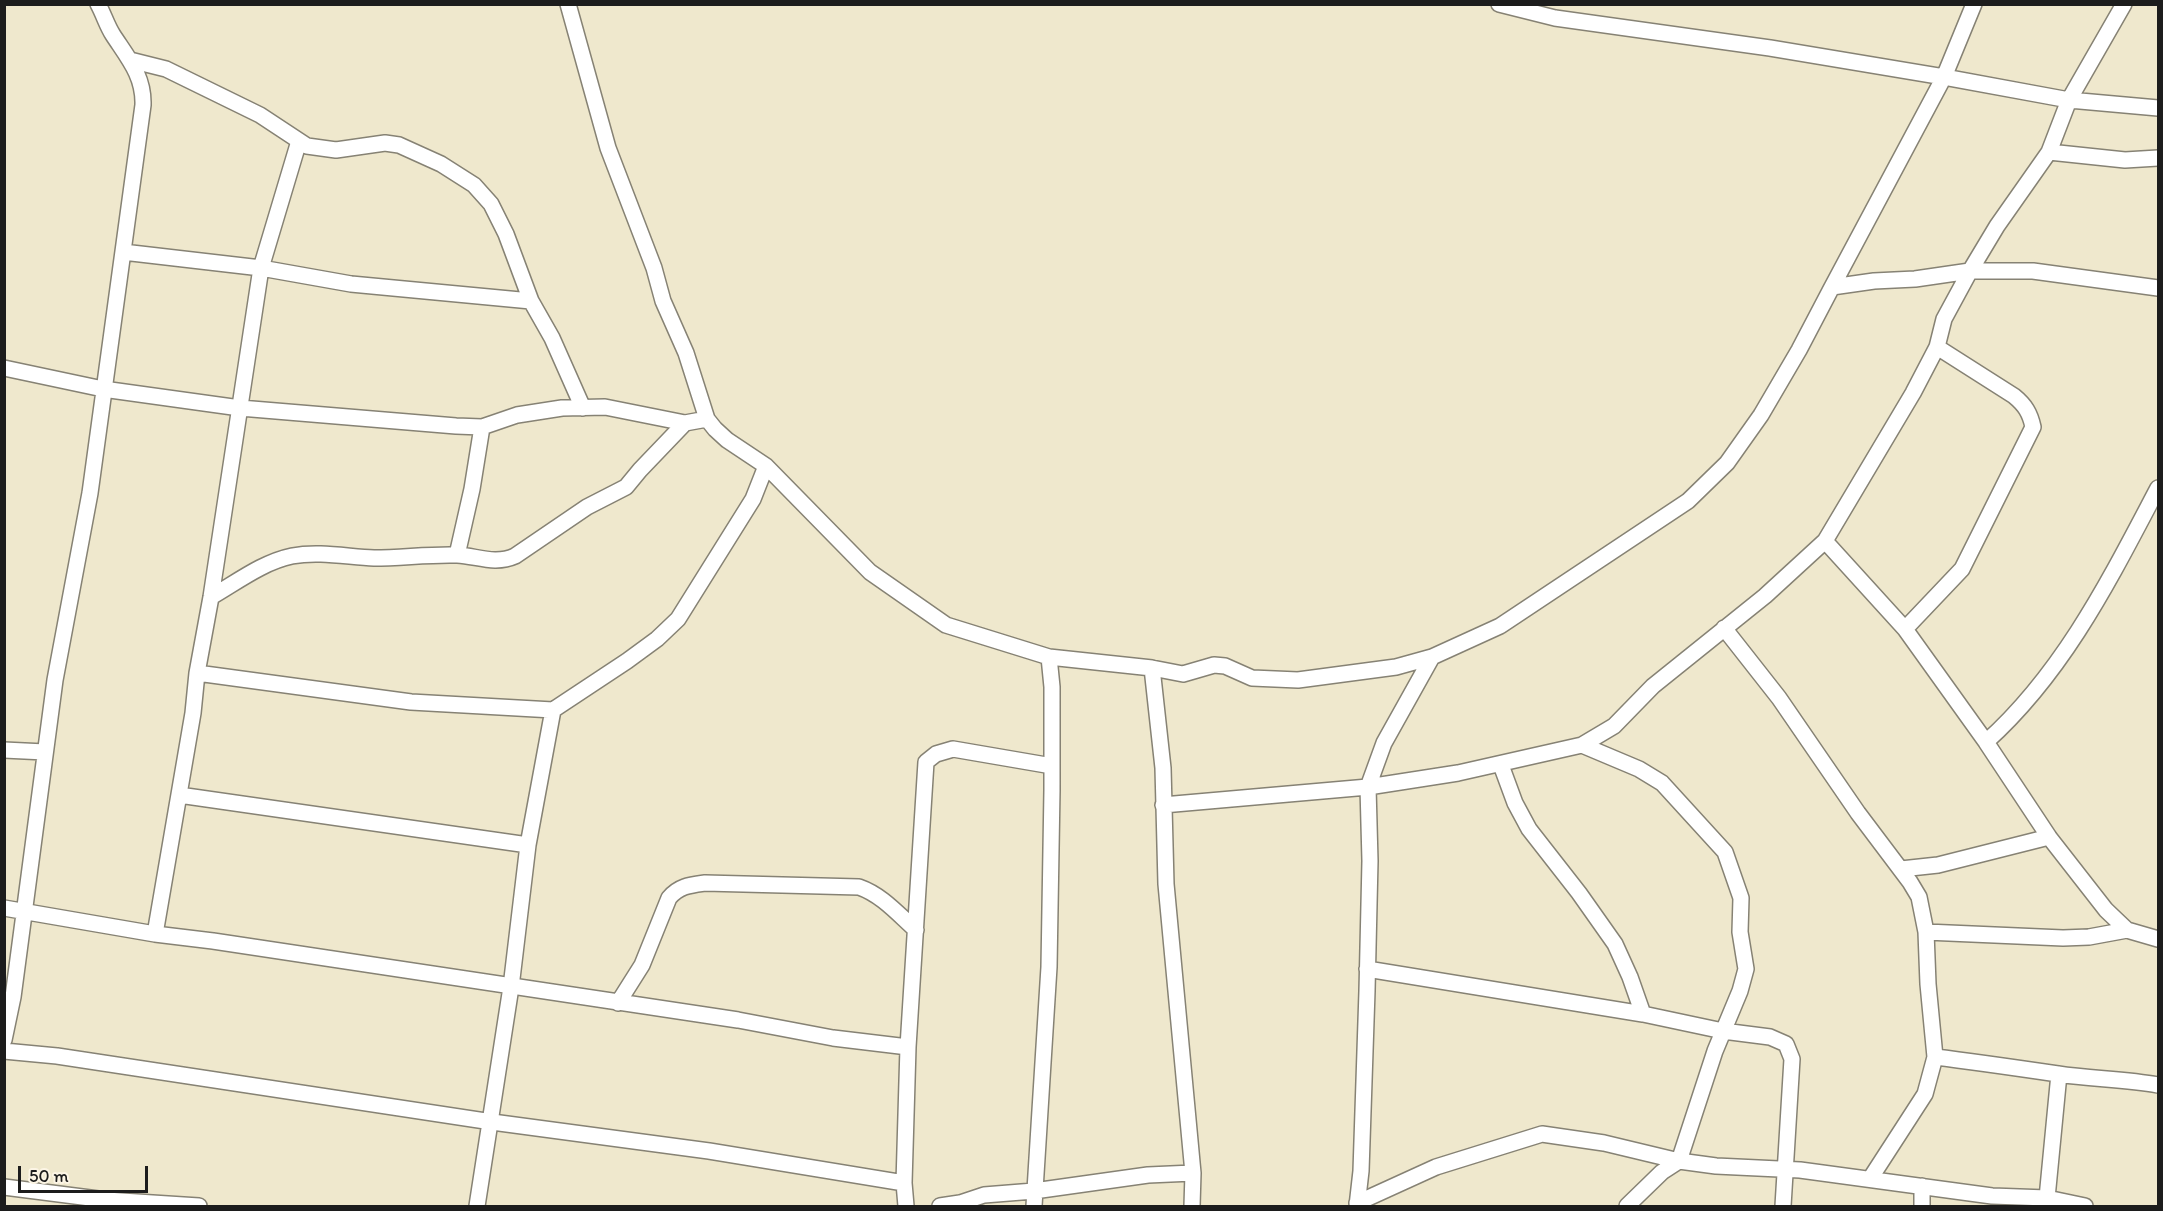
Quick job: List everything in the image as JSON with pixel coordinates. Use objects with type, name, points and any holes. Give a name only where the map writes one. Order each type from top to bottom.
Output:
[{"type":"street","points":[[4,1040],[13,997],[55,680],[90,493],[143,105],[144,91],[130,60],[111,33],[98,4]]},
{"type":"street","points":[[568,4],[608,148],[654,268],[663,301],[686,353],[707,418],[727,440],[766,466],[870,572],[946,625],[1049,657],[1152,668],[1183,674],[1214,665],[1225,666],[1252,678],[1298,680],[1396,667],[1432,657],[1500,626],[1688,501],[1727,463],[1761,415],[1799,350],[1944,76],[1974,4]]},
{"type":"street","points":[[1499,4],[1555,18],[1770,48],[1944,76],[2069,100],[2158,108]]},
{"type":"street","points":[[1163,805],[1368,787],[1501,765],[1582,745],[1614,726],[1653,686],[1765,596],[1826,541],[1913,393],[1937,347],[1944,319],[1970,271],[1997,226],[2049,152],[2069,100],[2124,4]]},
{"type":"street","points":[[130,60],[166,69],[260,115],[307,146],[336,150],[386,143],[399,145],[441,164],[474,184],[491,204],[506,234],[531,301],[552,338],[583,408]]},
{"type":"street","points":[[156,934],[193,713],[197,673],[211,597],[261,268],[299,141]]},
{"type":"street","points":[[2049,152],[2124,160],[2158,158]]},
{"type":"street","points":[[123,252],[261,268],[351,284],[531,301]]},
{"type":"street","points":[[1832,287],[1970,271],[2033,271],[2158,288]]},
{"type":"street","points":[[1905,628],[1962,569],[2033,427],[2028,410],[2014,396],[1937,347]]},
{"type":"street","points":[[4,368],[103,389],[240,408],[482,428],[517,415],[562,408],[606,407],[685,423],[707,418]]},
{"type":"street","points":[[211,597],[272,562],[293,556],[313,554],[374,558],[457,555],[497,561],[514,556],[587,507],[626,487],[685,423]]},
{"type":"street","points":[[457,555],[472,489],[482,428]]},
{"type":"street","points":[[197,673],[411,702],[553,710],[627,661],[657,639],[678,619],[753,499],[766,466]]},
{"type":"street","points":[[1986,741],[2019,710],[2065,653],[2101,595],[2158,488]]},
{"type":"street","points":[[1826,541],[1905,628],[1986,741],[2049,837],[2106,910],[2127,930]]},
{"type":"street","points":[[1724,628],[1779,698],[1919,897],[1926,932],[1935,1057],[1924,1094],[1870,1179]]},
{"type":"street","points":[[1034,1199],[1049,967],[1052,687],[1049,657]]},
{"type":"street","points":[[1357,1204],[1361,1171],[1370,861],[1368,787],[1384,743],[1432,657]]},
{"type":"street","points":[[1152,668],[1162,768],[1166,884],[1192,1173],[1192,1206]]},
{"type":"street","points":[[477,1206],[512,987],[528,845],[553,710]]},
{"type":"street","points":[[1582,745],[1639,769],[1662,783],[1725,852],[1741,898],[1740,932],[1746,969],[1679,1161],[1662,1172],[1627,1206]]},
{"type":"street","points":[[906,1206],[904,1183],[908,1047],[926,762],[936,754],[953,749],[1052,766]]},
{"type":"street","points":[[4,750],[45,752]]},
{"type":"street","points":[[1501,765],[1515,803],[1529,829],[1615,944],[1643,1014]]},
{"type":"street","points":[[179,795],[528,845]]},
{"type":"street","points":[[1901,869],[1938,865],[2049,837]]},
{"type":"street","points":[[618,1003],[642,964],[669,898],[674,891],[684,886],[705,883],[859,887],[872,891],[916,930]]},
{"type":"street","points":[[4,908],[156,934],[738,1020],[833,1038],[908,1047]]},
{"type":"street","points":[[1926,932],[2063,938],[2089,937],[2127,930],[2158,939]]},
{"type":"street","points":[[1367,969],[1643,1014],[1770,1037],[1786,1044],[1792,1059],[1783,1206]]},
{"type":"street","points":[[4,1051],[57,1056],[492,1122],[709,1151],[904,1183]]},
{"type":"street","points":[[1935,1057],[2158,1085]]},
{"type":"street","points":[[2046,1202],[2059,1074]]},
{"type":"street","points":[[1357,1204],[1436,1167],[1542,1134],[1604,1143],[1679,1161],[1716,1166],[1785,1168],[2085,1206]]},
{"type":"street","points":[[940,1206],[960,1203],[984,1195],[1034,1199],[1148,1175],[1192,1173]]},
{"type":"street","points":[[1922,1186],[1922,1206]]},
{"type":"street","points":[[4,1187],[106,1200],[199,1206]]}]
